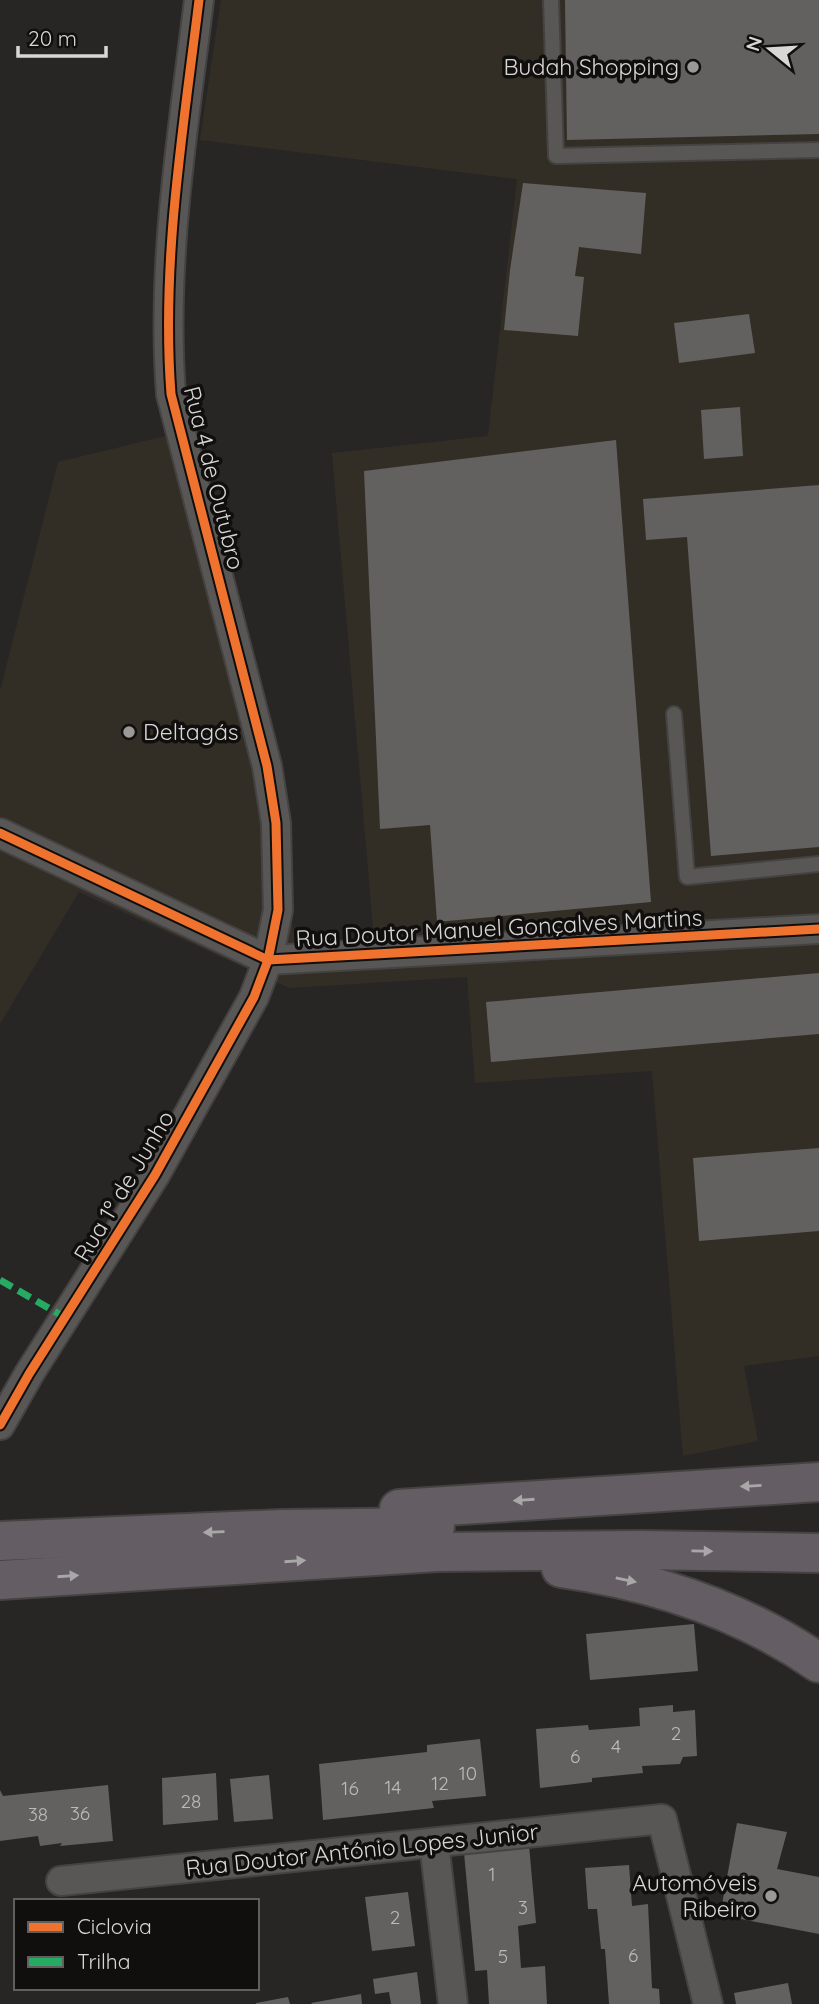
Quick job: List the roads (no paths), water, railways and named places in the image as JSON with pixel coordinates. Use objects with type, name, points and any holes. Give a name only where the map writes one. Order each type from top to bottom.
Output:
[{"type":"highway","points":[[282,1530],[342,1513],[819,1482]]},
{"type":"highway","points":[[0,1541],[282,1530],[640,1525],[819,1528]]},
{"type":"highway","points":[[0,1580],[437,1552],[641,1550],[819,1553]]},
{"type":"highway","points":[[437,1552],[590,1572],[660,1587],[734,1615],[814,1660]]},
{"type":"street","name":"Rua 4 de Outubro","points":[[199,0],[168,278],[167,338],[171,394],[269,777],[276,823],[278,911],[268,960]]},
{"type":"street","name":"Rua Doutor Manuel Gonçalves Martins","points":[[0,833],[268,960],[819,929]]},
{"type":"street","name":"Rua 1º de Junho","points":[[0,1424],[155,1175],[254,997],[268,960]]},
{"type":"street","name":"Rua Doutor António Lopes Junior","points":[[61,1881],[662,1819],[708,2004]]},
{"type":"street","points":[[434,1843],[453,2004]]},
{"type":"lane","points":[[551,0],[556,156],[819,150]]},
{"type":"lane","points":[[674,713],[687,877],[819,864]]},
{"type":"place","name":"Budah Shopping","points":[[693,67]]},
{"type":"place","name":"Deltagás","points":[[129,732]]},
{"type":"place","name":"Automóveis Ribeiro","points":[[771,1896]]}]
